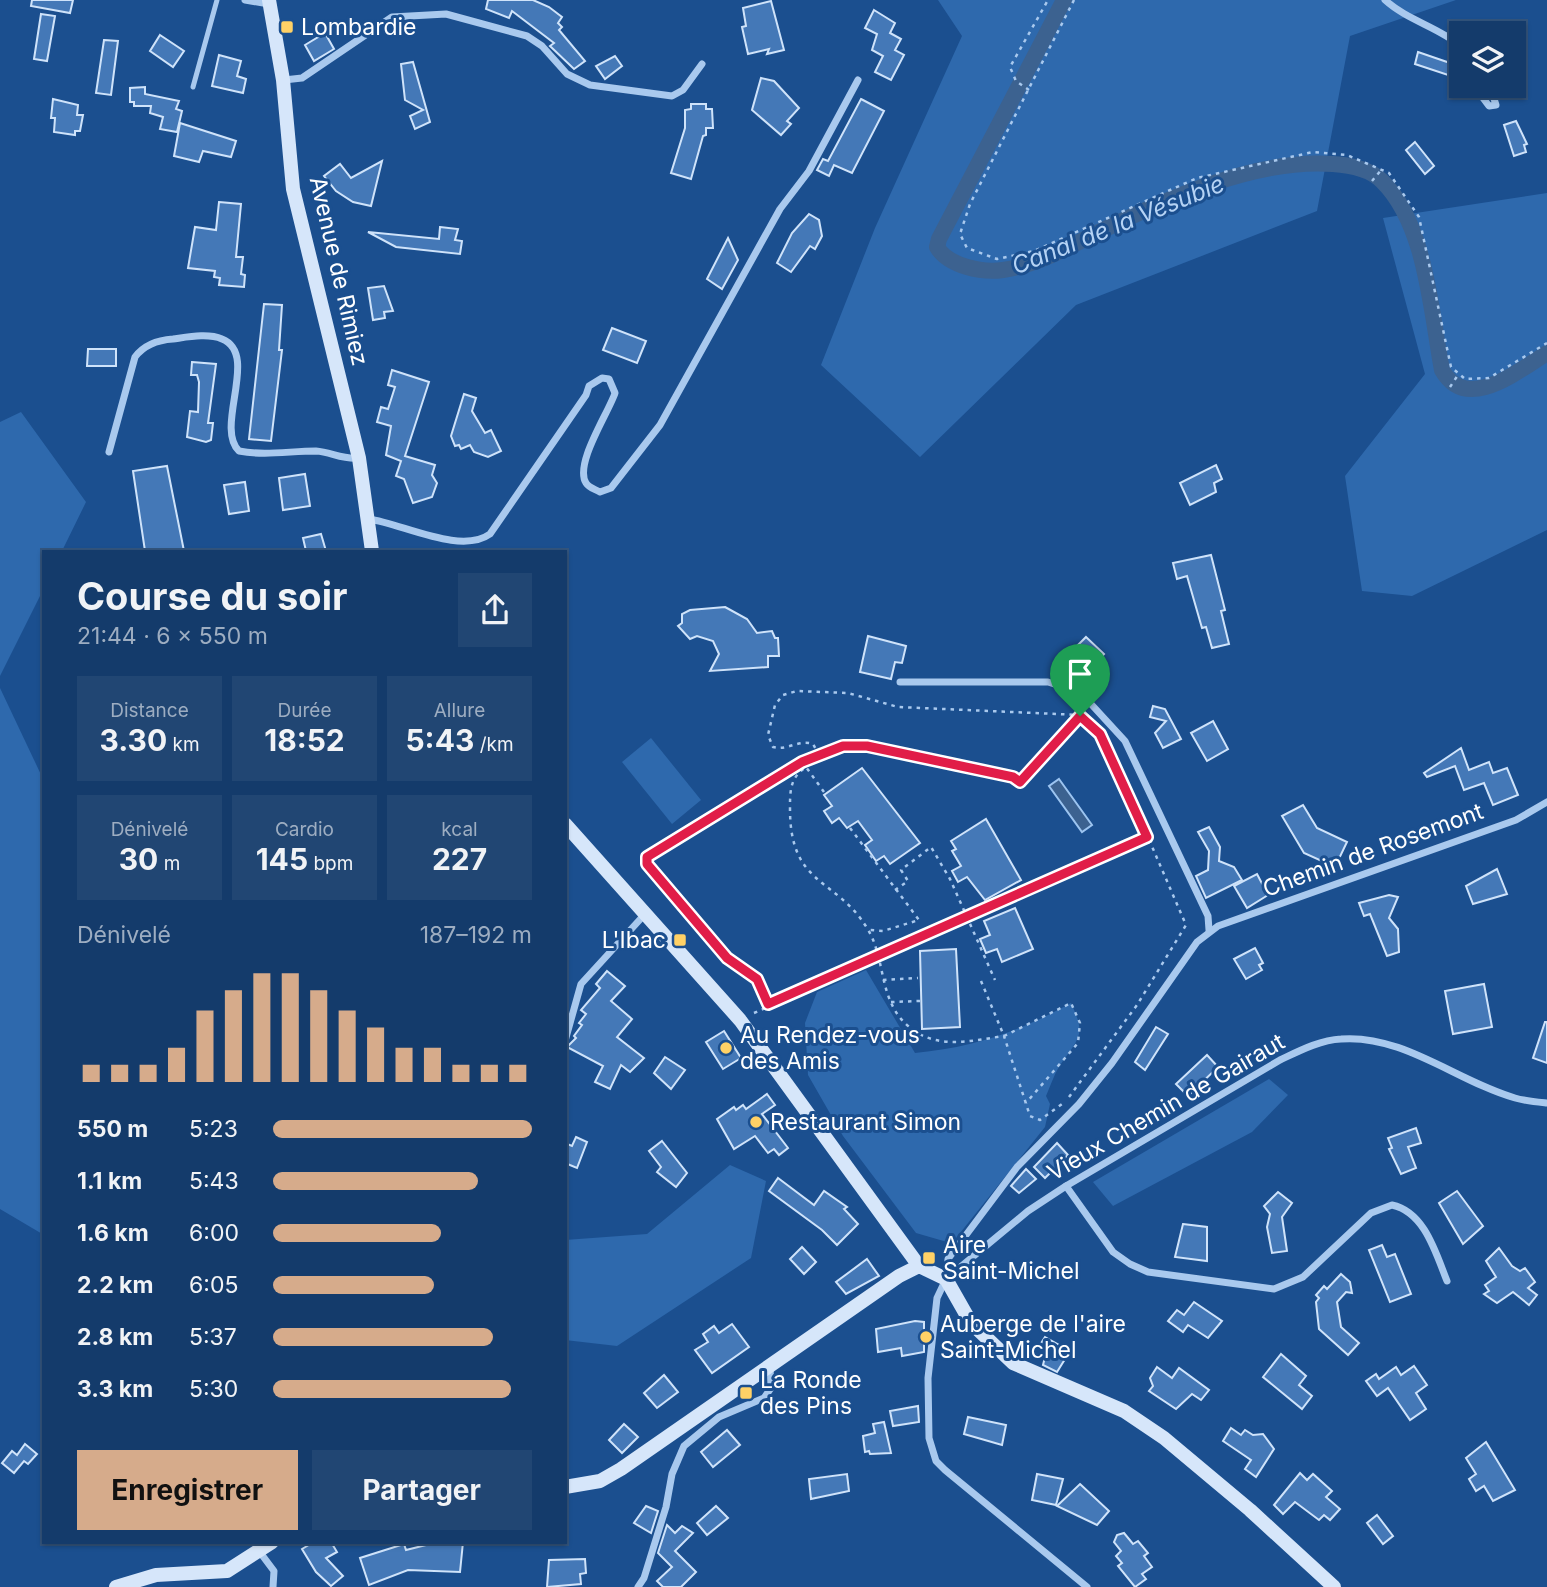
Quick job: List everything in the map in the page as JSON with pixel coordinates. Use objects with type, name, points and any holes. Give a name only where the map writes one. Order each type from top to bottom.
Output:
[{"type":"street","points":[[245,0],[270,2]]},
{"type":"street","points":[[1385,0],[1406,15],[1436,28],[1449,38]]},
{"type":"street","name":"Avenue de Rimiez","points":[[270,2],[283,80],[293,188],[359,458],[372,550]]},
{"type":"street","points":[[283,80],[302,78],[392,17],[412,14],[446,14],[527,36],[542,46],[567,74],[590,85],[672,96],[683,90],[702,64]]},
{"type":"street","points":[[369,519],[392,522],[453,541],[472,543],[481,540],[490,534],[589,386],[602,378],[610,379],[615,393],[601,418],[583,471],[585,482],[591,488],[600,492],[611,488],[660,425],[780,209],[809,171],[858,80]]},
{"type":"street","points":[[1483,98],[1489,106],[1496,105],[1494,98]]},
{"type":"street","points":[[109,452],[135,357],[141,349],[168,339],[215,337],[225,340],[235,353],[237,379],[230,436],[239,451],[256,454],[319,451],[342,458],[359,458]]},
{"type":"street","points":[[900,682],[1048,682],[1070,689],[1091,704],[1125,741],[1208,916],[1209,930],[1079,1104],[1017,1167],[956,1245],[948,1259],[946,1279],[937,1298],[928,1378],[931,1450],[945,1471],[1087,1587]]},
{"type":"street","name":"Chemin de Rosemont","points":[[1209,930],[1516,820],[1547,802]]},
{"type":"street","points":[[567,826],[740,1020],[919,1266],[946,1279],[971,1323],[1013,1363],[1124,1411],[1164,1438],[1250,1510],[1334,1587]]},
{"type":"street","points":[[567,1034],[581,984],[645,914]]},
{"type":"street","name":"Vieux Chemin de Gairaut","points":[[946,1279],[1028,1211],[1066,1186],[1280,1060],[1318,1044],[1340,1039],[1362,1039],[1386,1046],[1515,1098],[1547,1103]]},
{"type":"street","points":[[1066,1186],[1113,1252],[1148,1272],[1274,1289],[1303,1277],[1371,1213],[1392,1205],[1410,1212],[1424,1229],[1447,1281]]},
{"type":"street","points":[[567,1488],[600,1481],[621,1469],[899,1276],[919,1266]]},
{"type":"street","points":[[638,1587],[644,1578],[666,1507],[672,1474],[684,1446],[719,1417],[764,1398],[771,1388],[770,1367]]},
{"type":"street","points":[[116,1587],[156,1575],[227,1571],[269,1544]]},
{"type":"street","points":[[259,1551],[274,1571],[273,1587]]},
{"type":"lane","points":[[193,87],[217,0]]},
{"type":"path","points":[[1029,90],[1016,81],[1010,67],[1048,0]]},
{"type":"path","points":[[1074,0],[970,204],[960,234],[967,248],[997,259],[1036,253],[1196,178],[1313,152],[1347,155],[1388,173],[1419,217],[1451,367],[1458,376],[1465,380],[1489,378],[1547,343]]},
{"type":"path","points":[[1372,181],[1382,169]]},
{"type":"path","points":[[1036,253],[1040,266]]},
{"type":"path","points":[[1450,387],[1458,376]]},
{"type":"path","points":[[819,755],[808,742],[783,749],[773,747],[768,735],[775,705],[783,695],[797,691],[848,693],[898,707],[1080,716],[1100,734],[1184,915],[1186,925],[1137,1005],[1065,1102],[1040,1120],[1030,1116],[1004,1036],[981,981]]},
{"type":"path","points":[[768,1004],[757,979],[727,958],[647,864],[647,857],[819,755],[851,744],[1013,777],[1020,782],[1080,716]]},
{"type":"path","points":[[805,765],[824,792]]},
{"type":"path","points":[[805,765],[792,780],[792,841],[809,872],[821,886],[848,904],[869,930],[891,1002],[915,1031],[931,1039],[955,1043],[1004,1036],[1071,1003],[1080,1023],[1078,1043],[1026,1103]]},
{"type":"path","points":[[850,828],[919,920],[883,931],[869,930]]},
{"type":"path","points":[[740,1020],[768,1004],[1147,837]]},
{"type":"path","points":[[895,890],[908,881],[901,870],[931,847],[967,917],[995,981]]},
{"type":"path","points":[[883,980],[918,978]]},
{"type":"path","points":[[891,1002],[920,1001]]},
{"type":"shaded area","points":[[938,0],[1456,0],[1350,36],[1317,211],[1076,305],[920,457],[821,365],[875,228],[962,36]]},
{"type":"shaded area","points":[[1547,193],[1547,530],[1412,596],[1362,591],[1345,476],[1425,374],[1383,218]]},
{"type":"shaded area","points":[[21,412],[86,502],[62,550],[42,550],[42,592],[0,676],[0,422]]},
{"type":"shaded area","points":[[0,688],[42,777],[42,1234],[0,1209]]},
{"type":"shaded area","points":[[651,738],[701,800],[672,824],[622,762]]},
{"type":"shaded area","points":[[1059,779],[1092,825],[1082,832],[1049,786]]},
{"type":"shaded area","points":[[866,970],[915,1053],[958,1047],[996,1037],[1071,1003],[1078,1021],[1077,1040],[1058,1069],[1046,1096],[1050,1104],[1045,1127],[956,1238],[947,1242],[916,1233],[843,1136],[808,1075],[805,1023],[817,992]]},
{"type":"shaded area","points":[[1269,1079],[1288,1095],[1252,1132],[1113,1206],[1093,1182]]},
{"type":"shaded area","points":[[730,1165],[766,1181],[751,1258],[617,1346],[567,1340],[567,1240],[647,1234]]},
{"type":"building","points":[[32,0],[73,0],[70,13],[31,6]]},
{"type":"building","points":[[488,0],[533,0],[549,7],[562,17],[558,23],[562,27],[559,30],[585,61],[574,69],[550,46],[554,43],[512,11],[509,18],[486,9]]},
{"type":"building","points":[[771,1],[784,50],[767,54],[769,49],[748,54],[742,27],[746,26],[743,8]]},
{"type":"building","points":[[874,10],[895,23],[890,33],[901,39],[895,50],[904,55],[891,80],[875,72],[883,56],[872,50],[877,34],[865,28]]},
{"type":"building","points":[[41,14],[55,16],[47,61],[34,59]]},
{"type":"building","points":[[325,33],[334,49],[314,61],[305,45]]},
{"type":"building","points":[[160,35],[184,51],[173,67],[150,51]]},
{"type":"building","points":[[104,40],[118,41],[111,95],[96,93]]},
{"type":"building","points":[[1418,52],[1449,63],[1448,75],[1415,64]]},
{"type":"building","points":[[219,55],[241,61],[237,76],[246,79],[243,93],[212,86]]},
{"type":"building","points":[[615,56],[622,66],[605,79],[596,66]]},
{"type":"building","points":[[413,62],[430,122],[415,129],[410,116],[423,110],[405,100],[401,64]]},
{"type":"building","points":[[761,78],[774,81],[799,108],[787,121],[791,124],[781,135],[752,110]]},
{"type":"building","points":[[145,87],[145,94],[179,101],[176,109],[182,111],[177,132],[160,129],[163,117],[150,113],[151,106],[134,106],[134,102],[130,102],[130,88]]},
{"type":"building","points":[[53,99],[78,105],[77,115],[83,115],[80,131],[75,131],[75,135],[54,132],[55,118],[51,118]]},
{"type":"building","points":[[861,99],[884,111],[852,173],[834,165],[829,176],[817,170],[823,159],[828,161]]},
{"type":"building","points":[[691,104],[706,104],[706,109],[712,109],[713,128],[706,128],[691,179],[671,173],[685,128],[685,110],[691,109]]},
{"type":"building","points":[[1516,121],[1527,144],[1524,145],[1526,152],[1514,156],[1504,125]]},
{"type":"building","points":[[180,123],[236,141],[231,157],[203,151],[199,162],[174,156]]},
{"type":"building","points":[[1415,142],[1434,166],[1425,174],[1406,150]]},
{"type":"building","points":[[382,161],[371,206],[353,202],[336,191],[324,176],[340,164],[351,178]]},
{"type":"building","points":[[219,202],[241,204],[236,257],[243,257],[241,274],[245,275],[244,287],[219,285],[220,278],[214,277],[215,271],[188,268],[195,227],[216,230]]},
{"type":"building","points":[[809,214],[819,220],[822,236],[815,249],[810,246],[791,272],[777,263],[792,233]]},
{"type":"building","points":[[440,227],[458,229],[455,240],[462,241],[460,254],[396,247],[368,232],[439,239]]},
{"type":"building","points":[[728,238],[738,260],[722,289],[707,279]]},
{"type":"building","points":[[384,286],[393,311],[384,312],[385,318],[373,320],[368,288]]},
{"type":"building","points":[[264,304],[282,305],[279,350],[282,350],[271,441],[249,439]]},
{"type":"building","points":[[612,328],[646,341],[637,363],[603,350]]},
{"type":"building","points":[[88,349],[116,349],[116,366],[87,366]]},
{"type":"building","points":[[192,362],[216,364],[208,423],[213,423],[211,440],[206,442],[187,437],[190,411],[198,412],[199,382],[197,375],[191,375]]},
{"type":"building","points":[[392,370],[429,382],[405,456],[435,465],[432,475],[437,483],[432,497],[413,503],[404,479],[396,476],[401,461],[386,455],[391,426],[377,422],[381,407],[388,409],[395,387],[388,385]]},
{"type":"building","points":[[464,394],[476,398],[472,411],[485,433],[491,430],[501,451],[488,457],[474,452],[470,445],[461,449],[459,445],[455,446],[451,436]]},
{"type":"building","points":[[1216,465],[1222,479],[1214,483],[1216,492],[1190,505],[1180,483]]},
{"type":"building","points":[[167,466],[184,550],[145,550],[133,471]]},
{"type":"building","points":[[305,474],[310,506],[283,510],[279,478]]},
{"type":"building","points":[[245,482],[249,511],[229,514],[224,485]]},
{"type":"building","points":[[321,534],[326,550],[306,550],[303,538]]},
{"type":"building","points":[[1211,555],[1225,610],[1221,611],[1229,644],[1212,648],[1206,627],[1202,628],[1187,576],[1177,579],[1173,563]]},
{"type":"building","points":[[725,607],[747,619],[757,633],[772,631],[775,638],[778,638],[779,656],[768,656],[768,667],[710,671],[719,654],[713,641],[697,636],[690,639],[678,626],[682,623],[682,614],[690,610]]},
{"type":"building","points":[[868,636],[906,646],[902,663],[895,662],[891,679],[860,672]]},
{"type":"building","points":[[1086,637],[1104,654],[1089,670],[1071,652]]},
{"type":"building","points":[[1153,706],[1165,709],[1181,739],[1163,748],[1155,733],[1166,721],[1150,717]]},
{"type":"building","points":[[1213,721],[1228,749],[1207,761],[1191,733]]},
{"type":"building","points":[[1461,748],[1469,770],[1489,762],[1493,773],[1507,768],[1518,795],[1493,805],[1484,783],[1464,790],[1455,766],[1427,777],[1424,773]]},
{"type":"building","points":[[862,768],[920,843],[890,864],[884,856],[876,861],[865,845],[872,840],[858,821],[847,828],[839,818],[832,823],[824,811],[832,806],[824,795]]},
{"type":"building","points":[[1303,805],[1317,828],[1347,842],[1335,867],[1304,853],[1282,816]]},
{"type":"building","points":[[986,819],[1021,880],[985,900],[967,877],[958,882],[952,871],[961,866],[952,851],[956,849],[951,841]]},
{"type":"building","points":[[1209,827],[1220,847],[1219,861],[1234,867],[1242,880],[1206,898],[1196,876],[1208,870],[1209,851],[1198,832]]},
{"type":"building","points":[[1497,869],[1507,894],[1473,904],[1466,886]]},
{"type":"building","points":[[1257,874],[1268,895],[1247,908],[1234,886]]},
{"type":"building","points":[[1389,895],[1398,897],[1389,918],[1398,929],[1399,952],[1387,956],[1370,914],[1364,916],[1359,903]]},
{"type":"building","points":[[1015,908],[1033,949],[1002,962],[997,949],[986,953],[980,939],[990,935],[984,921]]},
{"type":"building","points":[[1255,948],[1263,963],[1259,965],[1262,970],[1246,979],[1234,959]]},
{"type":"building","points":[[956,949],[960,1027],[922,1029],[920,951]]},
{"type":"building","points":[[607,971],[625,986],[611,1001],[632,1019],[617,1037],[644,1058],[630,1072],[621,1065],[610,1089],[595,1082],[603,1066],[567,1047],[576,1038],[574,1036],[582,1025],[579,1023],[586,1014],[581,1010],[600,988],[596,984]]},
{"type":"building","points":[[1484,984],[1492,1027],[1453,1034],[1445,991]]},
{"type":"building","points":[[1547,1022],[1547,1063],[1533,1058]]},
{"type":"building","points":[[1156,1027],[1168,1034],[1145,1070],[1135,1062]]},
{"type":"building","points":[[724,1031],[741,1058],[723,1069],[706,1042]]},
{"type":"building","points":[[1207,1055],[1218,1067],[1188,1096],[1176,1084]]},
{"type":"building","points":[[665,1057],[685,1070],[671,1089],[654,1073]]},
{"type":"building","points":[[767,1094],[775,1105],[762,1114],[788,1148],[779,1155],[774,1149],[768,1153],[755,1136],[734,1149],[717,1119],[734,1107],[736,1110],[743,1105],[746,1109]]},
{"type":"building","points":[[1416,1128],[1421,1143],[1408,1147],[1416,1168],[1401,1174],[1389,1149],[1392,1148],[1388,1138]]},
{"type":"building","points":[[576,1137],[587,1142],[577,1168],[567,1164],[567,1144],[572,1146]]},
{"type":"building","points":[[662,1141],[687,1173],[676,1187],[657,1172],[661,1167],[649,1151]]},
{"type":"building","points":[[1057,1143],[1068,1155],[1045,1178],[1034,1167]]},
{"type":"building","points":[[1026,1169],[1036,1179],[1019,1193],[1011,1186]]},
{"type":"building","points":[[778,1178],[814,1205],[824,1191],[847,1207],[844,1209],[858,1224],[837,1245],[822,1230],[769,1191]]},
{"type":"building","points":[[1457,1191],[1483,1226],[1463,1244],[1439,1203]]},
{"type":"building","points":[[1278,1192],[1292,1203],[1282,1217],[1287,1251],[1272,1253],[1267,1227],[1270,1214],[1264,1206]]},
{"type":"building","points":[[1183,1224],[1207,1227],[1207,1261],[1175,1257]]},
{"type":"building","points":[[1382,1245],[1387,1257],[1395,1254],[1411,1294],[1390,1302],[1369,1250]]},
{"type":"building","points":[[802,1247],[816,1262],[804,1274],[790,1259]]},
{"type":"building","points":[[1499,1248],[1512,1266],[1520,1271],[1525,1268],[1535,1282],[1528,1288],[1537,1295],[1529,1305],[1513,1292],[1497,1303],[1484,1294],[1489,1291],[1485,1285],[1496,1277],[1486,1261]]},
{"type":"building","points":[[867,1259],[879,1276],[846,1294],[836,1282]]},
{"type":"building","points":[[1341,1274],[1350,1282],[1352,1293],[1346,1292],[1337,1302],[1341,1327],[1359,1343],[1348,1355],[1319,1329],[1316,1302],[1319,1298],[1316,1295],[1324,1286],[1327,1289]]},
{"type":"building","points":[[1194,1302],[1222,1321],[1208,1338],[1188,1325],[1183,1332],[1168,1321],[1177,1310],[1184,1315]]},
{"type":"building","points":[[915,1321],[924,1322],[924,1352],[902,1356],[901,1348],[878,1352],[876,1329]]},
{"type":"building","points":[[732,1324],[749,1347],[712,1373],[695,1350],[708,1342],[703,1334],[714,1326],[719,1333]]},
{"type":"building","points":[[1045,1337],[1070,1351],[1057,1372],[1043,1365],[1046,1353],[1038,1348]]},
{"type":"building","points":[[1281,1354],[1306,1376],[1299,1385],[1312,1396],[1302,1409],[1263,1377]]},
{"type":"building","points":[[1414,1366],[1427,1385],[1416,1393],[1426,1409],[1410,1420],[1388,1388],[1377,1396],[1366,1381],[1376,1374],[1379,1379],[1396,1367],[1401,1375]]},
{"type":"building","points":[[1157,1367],[1172,1378],[1179,1368],[1209,1390],[1201,1400],[1192,1394],[1176,1409],[1149,1391],[1153,1386],[1150,1378]]},
{"type":"building","points":[[664,1375],[678,1392],[657,1408],[644,1393]]},
{"type":"building","points":[[918,1406],[919,1422],[893,1426],[890,1411]]},
{"type":"building","points":[[968,1417],[1006,1425],[1002,1445],[964,1434]]},
{"type":"building","points":[[884,1422],[891,1453],[865,1452],[863,1436],[875,1433],[873,1424]]},
{"type":"building","points":[[624,1424],[638,1437],[622,1453],[609,1440]]},
{"type":"building","points":[[1231,1428],[1241,1435],[1245,1430],[1253,1435],[1263,1434],[1274,1449],[1256,1477],[1245,1469],[1251,1460],[1223,1441]]},
{"type":"building","points":[[727,1430],[740,1445],[713,1467],[701,1452]]},
{"type":"building","points":[[1486,1442],[1515,1490],[1493,1501],[1484,1486],[1476,1491],[1469,1479],[1476,1474],[1466,1458]]},
{"type":"building","points":[[25,1444],[37,1454],[28,1464],[24,1461],[14,1473],[2,1463],[12,1451],[17,1455]]},
{"type":"building","points":[[1300,1473],[1307,1480],[1313,1474],[1332,1491],[1326,1497],[1340,1509],[1330,1520],[1324,1515],[1319,1520],[1295,1502],[1283,1514],[1274,1505]]},
{"type":"building","points":[[847,1474],[849,1491],[811,1499],[809,1479]]},
{"type":"building","points":[[1037,1474],[1063,1479],[1056,1505],[1032,1500]]},
{"type":"building","points":[[1080,1484],[1109,1511],[1097,1525],[1057,1506]]},
{"type":"building","points":[[646,1506],[658,1511],[651,1533],[634,1523]]},
{"type":"building","points":[[716,1506],[728,1518],[707,1535],[697,1523]]},
{"type":"building","points":[[1377,1515],[1393,1536],[1383,1544],[1367,1523]]},
{"type":"building","points":[[667,1525],[675,1533],[682,1526],[693,1533],[675,1551],[696,1572],[681,1587],[663,1587],[657,1581],[672,1567],[658,1553]]},
{"type":"building","points":[[1124,1533],[1133,1544],[1138,1541],[1148,1553],[1144,1556],[1152,1567],[1142,1574],[1146,1579],[1135,1587],[1118,1566],[1122,1563],[1116,1556],[1121,1551],[1114,1542],[1117,1535]]},
{"type":"building","points":[[311,1544],[332,1544],[337,1552],[326,1558],[343,1576],[331,1586],[316,1572],[302,1549]]},
{"type":"building","points":[[404,1544],[406,1550],[430,1544],[463,1544],[460,1572],[408,1570],[369,1585],[360,1558]]},
{"type":"building","points":[[585,1559],[586,1573],[580,1574],[581,1584],[547,1587],[549,1560]]},
{"type":"waterway","name":"Canal de la Vésubie","points":[[1064,0],[939,239],[937,247],[942,254],[966,267],[985,270],[1016,268],[1054,254],[1127,218],[1214,183],[1275,167],[1304,164],[1346,165],[1365,171],[1382,181],[1397,199],[1408,221],[1417,244],[1430,296],[1442,370],[1453,383],[1465,388],[1493,384],[1547,353]]},
{"type":"place","name":"Lombardie","points":[[287,27]]},
{"type":"place","name":"L'Ibac","points":[[680,940]]},
{"type":"place","name":"Au Rendez-vous des Amis","points":[[726,1048]]},
{"type":"place","name":"Restaurant Simon","points":[[756,1122]]},
{"type":"place","name":"Aire Saint-Michel","points":[[929,1258]]},
{"type":"place","name":"Auberge de l'aire Saint-Michel","points":[[926,1337]]},
{"type":"place","name":"La Ronde des Pins","points":[[746,1393]]},
{"type":"route","points":[[1080,716],[1100,734],[1118,768],[1147,837],[768,1004],[757,979],[727,958],[647,864],[647,857],[802,762],[804,764],[843,746],[867,746],[1013,777],[1020,782],[1080,716]]}]
